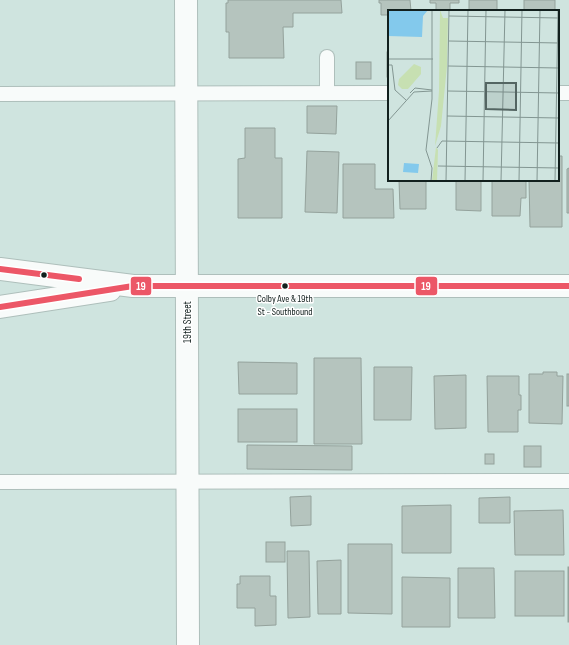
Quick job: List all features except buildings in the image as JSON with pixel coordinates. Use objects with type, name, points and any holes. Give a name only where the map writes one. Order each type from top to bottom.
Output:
[{"type":"main road","name":"19th Street","points":[[186,0],[188,645]]},
{"type":"main road","points":[[0,269],[133,286],[569,286]]},
{"type":"main road","points":[[0,307],[133,286]]},
{"type":"lane","points":[[327,57],[327,93]]},
{"type":"lane","points":[[0,94],[388,93]]},
{"type":"lane","points":[[0,482],[187,483],[569,481]]},
{"type":"transit line","name":"19","points":[[0,269],[79,279]]},
{"type":"transit line","name":"19","points":[[0,307],[133,286],[569,286]]},
{"type":"place","name":"Colby Ave & 19th St - Southbound","points":[[285,286]]}]
